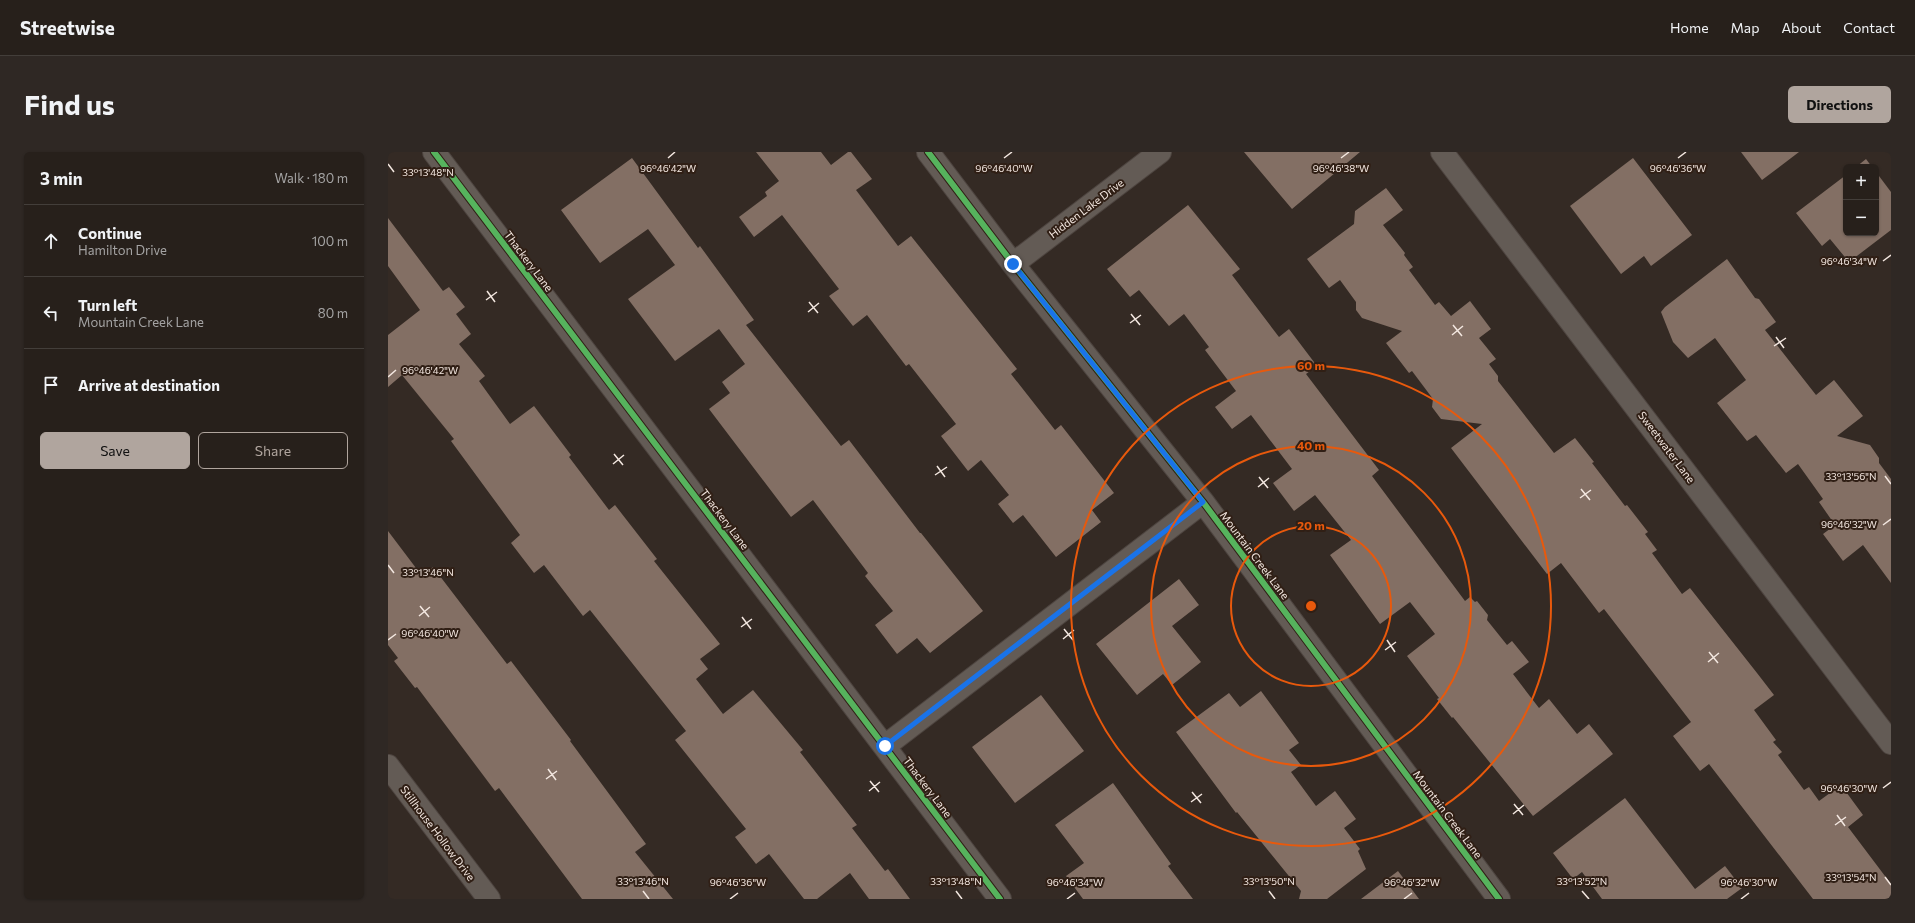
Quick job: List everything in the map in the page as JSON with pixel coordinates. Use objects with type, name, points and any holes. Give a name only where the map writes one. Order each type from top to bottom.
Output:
[{"type":"street","name":"Thackery Lane","points":[[434,152],[1000,899]]},
{"type":"street","name":"Mountain Creek Lane","points":[[928,152],[1013,264],[1203,502],[1499,899]]},
{"type":"street","name":"Hidden Lake Drive","points":[[1013,264],[1160,152]]},
{"type":"street","name":"Sweetwater Lane","points":[[1442,152],[1891,743]]},
{"type":"street","points":[[885,746],[1203,502]]},
{"type":"street","name":"Stillhouse Hollow Drive","points":[[388,766],[489,899]]},
{"type":"building","points":[[756,152],[821,152],[831,165],[848,152],[851,152],[872,179],[856,190],[898,246],[911,236],[1017,369],[1011,374],[1055,430],[1061,425],[1114,493],[1092,510],[1101,522],[1056,557],[1023,515],[1013,523],[998,504],[1009,495],[981,460],[968,471],[941,436],[956,424],[909,364],[906,366],[867,315],[853,326],[829,296],[839,289],[782,215],[754,237],[739,217],[767,196],[765,192],[779,181]]},
{"type":"building","points":[[1244,152],[1360,152],[1292,209]]},
{"type":"building","points":[[1741,152],[1799,152],[1762,180]]},
{"type":"building","points":[[632,158],[698,248],[700,246],[754,320],[746,325],[841,446],[849,440],[920,533],[983,611],[930,653],[917,638],[897,654],[875,625],[893,611],[865,576],[868,573],[813,500],[791,517],[709,409],[730,393],[722,382],[745,364],[719,329],[675,361],[628,299],[675,265],[648,229],[600,263],[561,210]]},
{"type":"building","points":[[1633,158],[1692,235],[1651,266],[1644,256],[1621,274],[1570,206]]},
{"type":"building","points":[[1866,159],[1870,164],[1860,164]]},
{"type":"building","points":[[1879,176],[1891,192],[1891,230],[1849,262],[1830,239],[1822,246],[1796,213],[1843,177],[1843,236],[1879,236]]},
{"type":"building","points":[[1386,188],[1403,210],[1383,225],[1405,253],[1404,255],[1413,267],[1409,270],[1435,305],[1439,302],[1451,316],[1470,301],[1491,329],[1479,338],[1496,359],[1489,364],[1498,376],[1498,381],[1554,453],[1575,438],[1625,506],[1627,505],[1648,532],[1645,534],[1657,550],[1652,553],[1682,594],[1690,588],[1774,695],[1754,710],[1776,740],[1773,742],[1782,752],[1778,755],[1804,790],[1809,787],[1819,801],[1841,785],[1863,815],[1848,827],[1891,884],[1891,899],[1813,899],[1709,764],[1700,771],[1673,736],[1691,722],[1604,609],[1599,613],[1561,563],[1547,574],[1451,448],[1482,424],[1441,419],[1432,407],[1433,399],[1412,371],[1409,373],[1386,343],[1402,331],[1362,318],[1356,310],[1356,302],[1340,280],[1329,288],[1307,259],[1354,224],[1355,211]]},
{"type":"building","points":[[1188,205],[1240,269],[1232,275],[1279,337],[1289,329],[1317,366],[1306,374],[1379,470],[1372,476],[1465,601],[1470,597],[1475,602],[1477,601],[1488,615],[1487,620],[1507,645],[1512,641],[1529,662],[1513,674],[1539,708],[1549,699],[1577,734],[1589,724],[1613,754],[1533,816],[1437,699],[1439,698],[1407,656],[1435,634],[1410,602],[1380,624],[1330,555],[1351,540],[1315,495],[1294,511],[1273,483],[1292,469],[1251,415],[1232,429],[1215,407],[1236,391],[1205,350],[1209,347],[1184,314],[1169,326],[1139,290],[1130,297],[1107,269]]},
{"type":"building","points":[[388,218],[443,291],[449,287],[465,307],[456,314],[471,334],[459,344],[485,376],[479,381],[510,424],[534,406],[571,455],[569,457],[609,510],[615,505],[657,559],[654,561],[720,644],[700,659],[708,669],[696,679],[723,714],[753,690],[803,750],[800,752],[857,825],[852,828],[885,871],[888,869],[910,899],[869,899],[850,873],[817,899],[804,899],[769,854],[756,864],[735,837],[746,829],[675,740],[686,731],[590,610],[583,616],[544,565],[534,573],[511,543],[520,535],[451,441],[454,439],[402,375],[388,387],[388,335],[420,310],[388,266]]},
{"type":"building","points":[[1727,259],[1755,298],[1759,299],[1776,322],[1765,330],[1816,395],[1834,380],[1863,416],[1837,436],[1870,445],[1879,458],[1879,463],[1891,479],[1891,583],[1863,545],[1843,561],[1823,534],[1835,525],[1819,502],[1823,499],[1798,464],[1786,473],[1756,435],[1747,441],[1717,403],[1746,380],[1715,338],[1688,358],[1673,342],[1661,312],[1665,307]]},
{"type":"building","points":[[388,531],[422,576],[433,567],[507,664],[511,661],[571,740],[570,741],[646,844],[635,852],[673,899],[582,899],[499,788],[495,791],[417,687],[415,688],[394,661],[398,658],[388,645]]},
{"type":"building","points":[[1179,579],[1199,605],[1172,626],[1201,662],[1172,685],[1163,674],[1137,695],[1096,644]]},
{"type":"building","points":[[1261,691],[1299,743],[1289,750],[1301,765],[1291,772],[1316,806],[1335,791],[1356,819],[1344,828],[1360,849],[1358,851],[1366,869],[1327,899],[1299,899],[1301,891],[1237,812],[1236,813],[1176,732],[1229,693],[1240,707]]},
{"type":"building","points":[[1041,695],[1084,751],[1015,803],[972,747]]},
{"type":"building","points":[[1113,783],[1171,864],[1168,866],[1193,899],[1083,899],[1066,876],[1084,863],[1055,825]]},
{"type":"building","points":[[1625,798],[1695,889],[1725,866],[1742,888],[1727,899],[1602,899],[1582,872],[1573,879],[1553,853]]},
{"type":"building","points":[[1398,871],[1419,899],[1361,899]]},
{"type":"cycle path","points":[[434,152],[1000,899]]},
{"type":"cycle path","points":[[928,152],[1013,264],[1203,502],[1499,899]]},
{"type":"route","points":[[885,746],[1203,502],[1013,264]]}]
